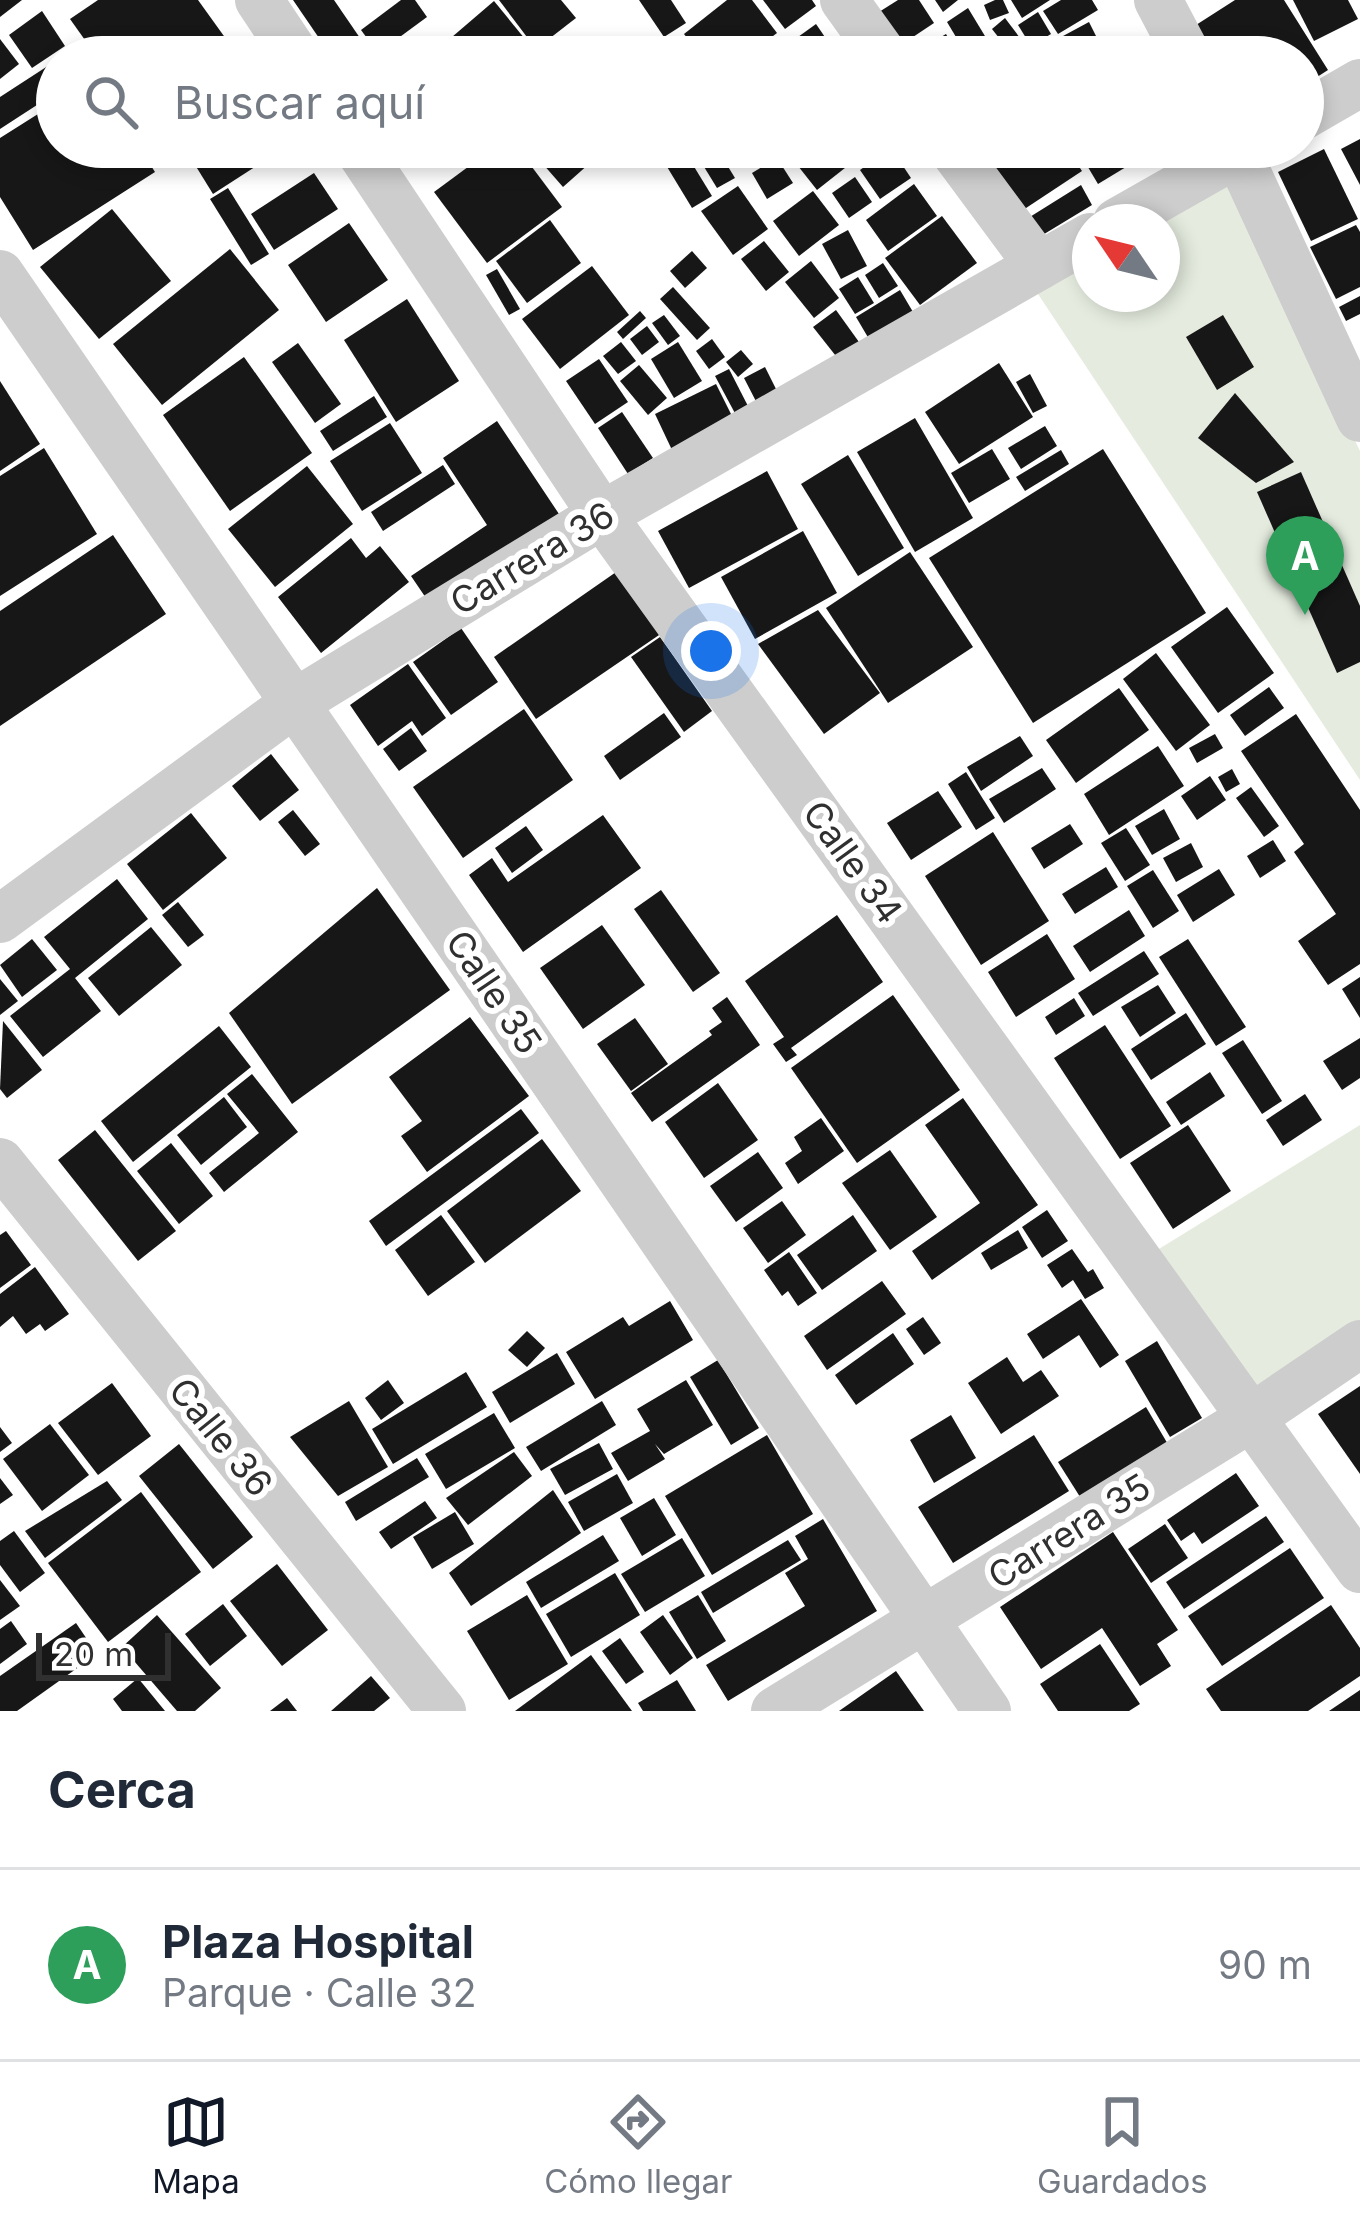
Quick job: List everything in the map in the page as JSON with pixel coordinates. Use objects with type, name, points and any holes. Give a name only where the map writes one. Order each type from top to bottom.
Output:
[{"type":"street","points":[[259,0],[283,36]]},
{"type":"street","points":[[844,0],[870,36]]},
{"type":"street","points":[[1158,0],[1177,36]]},
{"type":"street","points":[[1324,104],[1360,83]]},
{"type":"street","name":"Calle 34","points":[[371,168],[602,515],[1360,1569]]},
{"type":"street","points":[[967,168],[1039,266]]},
{"type":"street","points":[[1148,204],[1209,168]]},
{"type":"street","points":[[1249,168],[1360,418]]},
{"type":"street","name":"Carrera 36","points":[[0,919],[296,702],[602,515],[1072,247]]},
{"type":"street","name":"Calle 35","points":[[0,274],[987,1711]]},
{"type":"street","name":"Calle 36","points":[[0,1162],[442,1711]]},
{"type":"street","name":"Carrera 35","points":[[775,1711],[1251,1418],[1360,1344]]},
{"type":"shaded area","points":[[1232,183],[1360,451],[1360,780],[1036,291],[1072,272],[1072,312],[1180,312],[1180,212]]},
{"type":"shaded area","points":[[1360,1125],[1360,1344],[1251,1418],[1141,1260]]},
{"type":"building","points":[[0,0],[22,0],[0,17]]},
{"type":"building","points":[[98,0],[198,0],[224,36],[82,36],[70,19]]},
{"type":"building","points":[[293,0],[334,0],[359,36],[318,36]]},
{"type":"building","points":[[401,0],[415,0],[427,17],[401,36],[365,36],[361,30]]},
{"type":"building","points":[[499,0],[561,0],[576,18],[553,36],[526,36]]},
{"type":"building","points":[[639,0],[671,0],[686,23],[663,36]]},
{"type":"building","points":[[727,0],[752,0],[777,33],[773,36],[684,34]]},
{"type":"building","points":[[763,0],[812,0],[816,6],[785,29]]},
{"type":"building","points":[[898,0],[919,0],[934,23],[914,36],[895,36],[879,12]]},
{"type":"building","points":[[935,0],[958,0],[943,12]]},
{"type":"building","points":[[1003,0],[1009,13],[990,20],[984,5]]},
{"type":"building","points":[[1011,0],[1050,0],[1022,18]]},
{"type":"building","points":[[1061,0],[1092,0],[1098,10],[1058,34],[1043,11]]},
{"type":"building","points":[[1235,0],[1284,0],[1307,36],[1203,36],[1196,25]]},
{"type":"building","points":[[1293,0],[1348,0],[1358,19],[1324,36],[1311,36]]},
{"type":"building","points":[[494,1],[523,36],[453,36]]},
{"type":"building","points":[[968,8],[985,36],[955,36],[947,22]]},
{"type":"building","points":[[42,11],[58,36],[36,36],[36,65],[32,68],[9,35]]},
{"type":"building","points":[[1038,12],[1051,34],[1025,36],[1018,25]]},
{"type":"building","points":[[1005,18],[1018,36],[997,36],[992,29]]},
{"type":"building","points":[[1089,22],[1096,36],[1063,36]]},
{"type":"building","points":[[816,24],[824,36],[799,36]]},
{"type":"building","points":[[0,39],[19,64],[0,79]]},
{"type":"building","points":[[36,74],[36,106],[0,129],[0,97]]},
{"type":"building","points":[[36,115],[36,168],[152,168],[155,172],[33,250],[0,197],[0,138]]},
{"type":"building","points":[[1360,139],[1360,185],[1341,149]]},
{"type":"building","points":[[1324,149],[1358,219],[1311,241],[1278,172],[1324,168]]},
{"type":"building","points":[[197,168],[253,168],[213,194]]},
{"type":"building","points":[[467,168],[533,168],[562,207],[487,263],[434,192]]},
{"type":"building","points":[[546,168],[584,168],[563,187]]},
{"type":"building","points":[[668,168],[695,168],[712,196],[692,208]]},
{"type":"building","points":[[705,168],[729,168],[735,178],[717,188]]},
{"type":"building","points":[[760,168],[783,168],[793,183],[767,199],[752,173]]},
{"type":"building","points":[[800,168],[845,168],[817,190]]},
{"type":"building","points":[[904,168],[911,178],[880,199],[860,170]]},
{"type":"building","points":[[991,168],[1080,168],[1082,171],[1020,212]]},
{"type":"building","points":[[1088,168],[1124,168],[1098,184]]},
{"type":"building","points":[[314,173],[338,209],[274,250],[251,214]]},
{"type":"building","points":[[855,177],[872,202],[849,218],[832,193]]},
{"type":"building","points":[[914,184],[937,216],[888,251],[866,220]]},
{"type":"building","points":[[1081,185],[1091,204],[1072,204],[1072,217],[1036,239],[1025,220]]},
{"type":"building","points":[[738,186],[768,229],[733,255],[701,211]]},
{"type":"building","points":[[228,188],[269,254],[251,265],[210,199]]},
{"type":"building","points":[[813,191],[839,225],[799,256],[773,221]]},
{"type":"building","points":[[112,209],[171,281],[99,339],[40,267]]},
{"type":"building","points":[[942,216],[977,263],[920,305],[885,258]]},
{"type":"building","points":[[550,220],[581,263],[527,303],[496,261]]},
{"type":"building","points":[[349,223],[388,280],[326,322],[288,265]]},
{"type":"building","points":[[1356,225],[1360,287],[1336,299],[1310,247]]},
{"type":"building","points":[[848,230],[867,266],[841,279],[822,244]]},
{"type":"building","points":[[764,241],[789,272],[766,291],[741,259]]},
{"type":"building","points":[[230,249],[279,310],[162,405],[113,344]]},
{"type":"building","points":[[692,251],[707,268],[685,288],[670,271]]},
{"type":"building","points":[[811,261],[839,298],[814,318],[785,282]]},
{"type":"building","points":[[883,263],[898,286],[879,298],[865,275]]},
{"type":"building","points":[[592,266],[629,315],[560,369],[522,319]]},
{"type":"building","points":[[497,269],[520,309],[509,315],[486,275]]},
{"type":"building","points":[[858,277],[874,303],[855,314],[839,289]]},
{"type":"building","points":[[673,287],[710,328],[697,340],[660,299]]},
{"type":"building","points":[[900,290],[913,312],[869,339],[856,317]]},
{"type":"building","points":[[1360,296],[1360,314],[1346,321],[1339,307]]},
{"type":"building","points":[[407,299],[459,381],[396,422],[344,340]]},
{"type":"building","points":[[836,310],[864,349],[843,365],[813,327]]},
{"type":"building","points":[[640,311],[646,318],[623,339],[617,332]]},
{"type":"building","points":[[664,315],[680,336],[668,345],[652,323]]},
{"type":"building","points":[[1223,315],[1254,367],[1217,390],[1186,337]]},
{"type":"building","points":[[647,326],[659,342],[642,355],[630,339]]},
{"type":"building","points":[[712,339],[725,357],[709,369],[696,351]]},
{"type":"building","points":[[621,342],[636,361],[618,374],[603,356]]},
{"type":"building","points":[[678,342],[702,381],[674,398],[651,359]]},
{"type":"building","points":[[298,343],[341,404],[315,423],[272,362]]},
{"type":"building","points":[[741,350],[753,364],[738,377],[726,362]]},
{"type":"building","points":[[244,357],[312,453],[230,511],[163,415]]},
{"type":"building","points":[[599,359],[628,402],[595,424],[566,381]]},
{"type":"building","points":[[999,363],[1033,417],[959,464],[925,412]]},
{"type":"building","points":[[639,365],[667,398],[648,415],[620,381]]},
{"type":"building","points":[[765,367],[782,401],[761,411],[744,378]]},
{"type":"building","points":[[729,369],[750,410],[737,417],[715,376]]},
{"type":"building","points":[[1030,374],[1047,406],[1033,413],[1016,382]]},
{"type":"building","points":[[0,381],[40,444],[0,471]]},
{"type":"building","points":[[716,384],[734,420],[672,450],[655,414]]},
{"type":"building","points":[[1235,393],[1294,462],[1256,483],[1198,438]]},
{"type":"building","points":[[374,396],[387,417],[333,451],[320,431]]},
{"type":"building","points":[[622,412],[653,458],[628,474],[598,428]]},
{"type":"building","points":[[915,418],[973,518],[915,552],[857,452]]},
{"type":"building","points":[[497,421],[559,514],[428,601],[411,576],[487,525],[443,458]]},
{"type":"building","points":[[390,423],[422,473],[362,511],[330,461]]},
{"type":"building","points":[[1045,426],[1057,446],[1021,469],[1008,448]]},
{"type":"building","points":[[44,448],[97,534],[0,596],[0,476]]},
{"type":"building","points":[[992,449],[1010,479],[969,503],[951,473]]},
{"type":"building","points":[[1103,449],[1206,613],[1033,723],[929,558]]},
{"type":"building","points":[[1061,450],[1069,464],[1025,491],[1016,477]]},
{"type":"building","points":[[848,455],[904,548],[858,576],[801,484]]},
{"type":"building","points":[[443,465],[455,484],[383,531],[371,512]]},
{"type":"building","points":[[307,466],[353,524],[275,587],[228,529]]},
{"type":"building","points":[[767,471],[798,529],[689,588],[658,531]]},
{"type":"building","points":[[1301,472],[1360,606],[1360,662],[1337,673],[1257,492]]},
{"type":"building","points":[[803,531],[837,593],[755,639],[721,577]]},
{"type":"building","points":[[113,535],[166,614],[0,726],[0,611]]},
{"type":"building","points":[[351,538],[366,558],[380,546],[409,582],[321,653],[278,597]]},
{"type":"building","points":[[910,552],[973,647],[888,703],[826,608]]},
{"type":"building","points":[[619,570],[662,633],[536,719],[494,657]]},
{"type":"building","points":[[1227,607],[1274,673],[1218,713],[1171,647]]},
{"type":"building","points":[[818,610],[880,693],[824,734],[758,644]]},
{"type":"building","points":[[461,628],[498,682],[451,715],[413,662]]},
{"type":"building","points":[[660,637],[712,711],[684,732],[631,657]]},
{"type":"building","points":[[1156,653],[1210,725],[1176,751],[1123,679]]},
{"type":"building","points":[[408,664],[446,718],[422,736],[412,721],[378,746],[350,705]]},
{"type":"building","points":[[1269,687],[1284,708],[1245,736],[1230,715]]},
{"type":"building","points":[[1119,688],[1149,730],[1076,783],[1046,740]]},
{"type":"building","points":[[524,709],[573,780],[463,858],[413,787]]},
{"type":"building","points":[[664,713],[681,737],[620,780],[604,756]]},
{"type":"building","points":[[1296,714],[1360,810],[1360,964],[1328,985],[1298,941],[1336,914],[1294,852],[1304,844],[1241,751]]},
{"type":"building","points":[[411,728],[427,751],[399,771],[383,749]]},
{"type":"building","points":[[1215,734],[1223,748],[1197,763],[1189,748]]},
{"type":"building","points":[[1020,736],[1033,756],[981,791],[967,767]]},
{"type":"building","points":[[1158,746],[1184,786],[1109,835],[1084,794]]},
{"type":"building","points":[[271,754],[299,790],[260,821],[232,786]]},
{"type":"building","points":[[1042,768],[1056,789],[1004,823],[989,799]]},
{"type":"building","points":[[1232,769],[1240,784],[1226,792],[1218,777]]},
{"type":"building","points":[[966,772],[995,818],[976,830],[948,784]]},
{"type":"building","points":[[1210,776],[1226,800],[1197,820],[1181,796]]},
{"type":"building","points":[[1251,787],[1279,826],[1264,837],[1236,798]]},
{"type":"building","points":[[938,791],[962,827],[911,860],[887,823]]},
{"type":"building","points":[[1164,809],[1180,839],[1152,855],[1135,826]]},
{"type":"building","points":[[293,810],[320,844],[305,856],[278,822]]},
{"type":"building","points":[[191,813],[227,858],[163,910],[127,864]]},
{"type":"building","points":[[603,815],[641,868],[523,952],[469,875],[492,858],[508,882]]},
{"type":"building","points":[[1070,824],[1083,844],[1044,869],[1031,848]]},
{"type":"building","points":[[526,826],[543,850],[512,873],[495,848]]},
{"type":"building","points":[[1126,828],[1150,865],[1125,881],[1101,843]]},
{"type":"building","points":[[993,832],[1049,921],[981,965],[925,876]]},
{"type":"building","points":[[1273,840],[1286,861],[1260,878],[1247,856]]},
{"type":"building","points":[[1191,843],[1203,867],[1176,882],[1163,858]]},
{"type":"building","points":[[1106,867],[1118,887],[1075,914],[1062,894]]},
{"type":"building","points":[[1219,869],[1235,895],[1193,922],[1177,895]]},
{"type":"building","points":[[1153,870],[1179,911],[1153,928],[1127,886]]},
{"type":"building","points":[[117,879],[148,919],[75,978],[101,1011],[43,1057],[10,1016],[70,969],[44,937]]},
{"type":"building","points":[[377,888],[450,990],[292,1104],[229,1013]]},
{"type":"building","points":[[661,890],[720,973],[693,992],[634,909]]},
{"type":"building","points":[[178,902],[204,935],[188,947],[162,915]]},
{"type":"building","points":[[1129,910],[1145,936],[1090,972],[1073,946]]},
{"type":"building","points":[[837,915],[883,982],[791,1048],[797,1055],[786,1062],[773,1044],[784,1037],[745,981]]},
{"type":"building","points":[[602,925],[645,985],[583,1029],[540,968]]},
{"type":"building","points":[[151,927],[182,965],[119,1016],[88,978]]},
{"type":"building","points":[[1047,934],[1075,979],[1016,1017],[988,972]]},
{"type":"building","points":[[32,939],[57,970],[22,997],[0,965]]},
{"type":"building","points":[[1188,939],[1246,1027],[1216,1046],[1159,957]]},
{"type":"building","points":[[1144,951],[1159,974],[1093,1016],[1078,993]]},
{"type":"building","points":[[1360,977],[1360,1018],[1342,989]]},
{"type":"building","points":[[0,979],[18,1001],[0,1015]]},
{"type":"building","points":[[1158,985],[1176,1013],[1140,1037],[1121,1007]]},
{"type":"building","points":[[893,995],[960,1090],[857,1163],[791,1068]]},
{"type":"building","points":[[727,997],[760,1045],[652,1122],[631,1093],[712,1035],[709,1031],[722,1022],[712,1008]]},
{"type":"building","points":[[1074,998],[1085,1016],[1056,1035],[1045,1017]]},
{"type":"building","points":[[1186,1013],[1206,1044],[1151,1080],[1131,1049]]},
{"type":"building","points":[[470,1017],[529,1096],[427,1172],[401,1136],[422,1121],[389,1077]]},
{"type":"building","points":[[635,1018],[668,1064],[631,1091],[597,1044]]},
{"type":"building","points":[[3,1021],[42,1070],[7,1098],[0,1089]]},
{"type":"building","points":[[1105,1025],[1171,1126],[1120,1159],[1054,1058]]},
{"type":"building","points":[[219,1026],[251,1067],[133,1162],[101,1121]]},
{"type":"building","points":[[1360,1038],[1360,1078],[1342,1090],[1323,1061]]},
{"type":"building","points":[[1243,1040],[1282,1101],[1262,1114],[1222,1053]]},
{"type":"building","points":[[1210,1072],[1225,1096],[1181,1125],[1166,1102]]},
{"type":"building","points":[[252,1074],[298,1132],[224,1192],[209,1173],[259,1133],[227,1094]]},
{"type":"building","points":[[718,1083],[758,1140],[704,1178],[665,1122]]},
{"type":"building","points":[[1305,1094],[1322,1120],[1283,1146],[1266,1120]]},
{"type":"building","points":[[224,1097],[247,1127],[201,1165],[177,1135]]},
{"type":"building","points":[[963,1098],[1038,1205],[932,1280],[912,1251],[980,1203],[925,1125]]},
{"type":"building","points":[[521,1109],[539,1133],[386,1246],[369,1221]]},
{"type":"building","points":[[821,1118],[844,1151],[798,1184],[785,1163],[802,1151],[794,1137]]},
{"type":"building","points":[[1188,1125],[1231,1191],[1173,1229],[1130,1163]]},
{"type":"building","points":[[95,1130],[176,1231],[138,1261],[58,1160]]},
{"type":"building","points":[[542,1139],[581,1191],[485,1263],[447,1211]]},
{"type":"building","points":[[171,1143],[213,1196],[179,1224],[137,1171]]},
{"type":"building","points":[[890,1150],[937,1217],[890,1250],[842,1183]]},
{"type":"building","points":[[758,1152],[783,1188],[736,1222],[710,1186]]},
{"type":"building","points":[[782,1201],[806,1235],[768,1263],[743,1228]]},
{"type":"building","points":[[1047,1210],[1068,1241],[1042,1258],[1022,1227]]},
{"type":"building","points":[[441,1215],[475,1262],[428,1296],[395,1250]]},
{"type":"building","points":[[853,1215],[877,1251],[822,1290],[797,1255]]},
{"type":"building","points":[[1018,1230],[1028,1248],[991,1270],[981,1253]]},
{"type":"building","points":[[6,1231],[31,1265],[0,1288],[0,1235]]},
{"type":"building","points":[[1072,1249],[1104,1288],[1085,1299],[1073,1280],[1062,1288],[1047,1265]]},
{"type":"building","points":[[789,1252],[817,1293],[798,1306],[788,1291],[782,1296],[764,1270]]},
{"type":"building","points":[[35,1267],[69,1314],[45,1331],[40,1324],[26,1334],[13,1316],[0,1327],[0,1294]]},
{"type":"building","points":[[882,1281],[906,1314],[827,1370],[804,1336]]},
{"type":"building","points":[[1081,1299],[1119,1355],[1100,1368],[1079,1335],[1043,1359],[1027,1334]]},
{"type":"building","points":[[670,1301],[693,1340],[595,1399],[566,1352],[623,1317],[629,1326]]},
{"type":"building","points":[[923,1317],[941,1343],[924,1355],[906,1329]]},
{"type":"building","points":[[527,1331],[545,1348],[527,1367],[508,1350]]},
{"type":"building","points":[[893,1333],[914,1364],[856,1405],[835,1375]]},
{"type":"building","points":[[1157,1341],[1202,1418],[1170,1437],[1125,1361]]},
{"type":"building","points":[[557,1353],[575,1384],[510,1423],[492,1392]]},
{"type":"building","points":[[1007,1357],[1023,1382],[1041,1370],[1059,1396],[1001,1434],[968,1383]]},
{"type":"building","points":[[718,1360],[759,1428],[731,1445],[690,1377]]},
{"type":"building","points":[[466,1372],[487,1407],[393,1464],[372,1429]]},
{"type":"building","points":[[388,1380],[404,1403],[381,1420],[365,1398]]},
{"type":"building","points":[[686,1380],[713,1425],[664,1454],[655,1444],[665,1459],[628,1481],[611,1453],[650,1431],[637,1409]]},
{"type":"building","points":[[112,1383],[151,1436],[98,1475],[58,1423]]},
{"type":"building","points":[[1360,1386],[1360,1474],[1318,1414]]},
{"type":"building","points":[[349,1401],[388,1467],[338,1496],[290,1437]]},
{"type":"building","points":[[602,1401],[616,1425],[541,1471],[526,1447]]},
{"type":"building","points":[[1146,1407],[1169,1446],[1082,1500],[1058,1462]]},
{"type":"building","points":[[494,1413],[515,1448],[446,1489],[425,1454]]},
{"type":"building","points":[[951,1415],[976,1458],[934,1483],[910,1440]]},
{"type":"building","points":[[50,1424],[89,1475],[42,1511],[3,1459]]},
{"type":"building","points":[[0,1427],[12,1443],[0,1452]]},
{"type":"building","points":[[767,1435],[813,1514],[712,1575],[665,1496]]},
{"type":"building","points":[[1034,1435],[1069,1491],[953,1563],[918,1507]]},
{"type":"building","points":[[599,1443],[613,1469],[565,1495],[550,1469]]},
{"type":"building","points":[[179,1444],[253,1537],[213,1569],[139,1476]]},
{"type":"building","points":[[514,1452],[532,1476],[468,1525],[446,1498]]},
{"type":"building","points":[[417,1458],[429,1477],[356,1521],[345,1502]]},
{"type":"building","points":[[1236,1473],[1259,1506],[1202,1544],[1194,1532],[1181,1541],[1167,1520]]},
{"type":"building","points":[[617,1474],[633,1503],[584,1531],[568,1502]]},
{"type":"building","points":[[0,1478],[13,1495],[0,1504]]},
{"type":"building","points":[[107,1481],[122,1500],[45,1558],[25,1531]]},
{"type":"building","points":[[553,1490],[581,1533],[471,1606],[449,1573]]},
{"type":"building","points":[[141,1492],[201,1572],[108,1642],[48,1563]]},
{"type":"building","points":[[654,1498],[676,1535],[642,1556],[620,1518]]},
{"type":"building","points":[[425,1501],[437,1518],[391,1549],[379,1532]]},
{"type":"building","points":[[455,1512],[474,1544],[432,1569],[413,1537]]},
{"type":"building","points":[[1266,1516],[1284,1542],[1184,1609],[1166,1582]]},
{"type":"building","points":[[823,1519],[877,1611],[728,1701],[706,1665],[805,1606],[785,1573],[808,1559],[795,1536]]},
{"type":"building","points":[[1165,1524],[1188,1558],[1151,1583],[1128,1549]]},
{"type":"building","points":[[14,1531],[45,1573],[20,1592],[0,1565],[0,1541]]},
{"type":"building","points":[[1113,1532],[1178,1630],[1157,1644],[1171,1666],[1140,1686],[1102,1628],[1041,1669],[1000,1607]]},
{"type":"building","points":[[603,1535],[619,1561],[541,1608],[526,1582]]},
{"type":"building","points":[[682,1538],[705,1576],[645,1612],[621,1574]]},
{"type":"building","points":[[788,1540],[801,1560],[713,1613],[701,1592]]},
{"type":"building","points":[[1290,1548],[1324,1598],[1222,1666],[1188,1616]]},
{"type":"building","points":[[277,1564],[328,1630],[282,1666],[230,1601]]},
{"type":"building","points":[[615,1573],[640,1615],[571,1657],[546,1614]]},
{"type":"building","points":[[0,1580],[20,1606],[0,1620]]},
{"type":"building","points":[[527,1595],[568,1664],[509,1700],[467,1631]]},
{"type":"building","points":[[698,1595],[726,1641],[697,1659],[669,1612]]},
{"type":"building","points":[[223,1604],[247,1636],[210,1666],[185,1634]]},
{"type":"building","points":[[1331,1605],[1360,1648],[1360,1676],[1308,1711],[1221,1711],[1206,1689]]},
{"type":"building","points":[[157,1615],[221,1688],[195,1711],[177,1711],[122,1647]]},
{"type":"building","points":[[663,1615],[693,1658],[670,1675],[640,1632]]},
{"type":"building","points":[[11,1621],[27,1644],[0,1664],[0,1629]]},
{"type":"building","points":[[76,1623],[97,1654],[17,1711],[0,1711],[0,1676]]},
{"type":"building","points":[[620,1638],[644,1672],[626,1684],[602,1651]]},
{"type":"building","points":[[1100,1644],[1140,1704],[1129,1711],[1058,1711],[1040,1684]]},
{"type":"building","points":[[591,1655],[632,1711],[515,1711]]},
{"type":"building","points":[[896,1671],[924,1711],[839,1711]]},
{"type":"building","points":[[371,1676],[390,1698],[374,1711],[331,1711]]},
{"type":"building","points":[[138,1678],[165,1711],[122,1711],[113,1699]]},
{"type":"building","points":[[677,1680],[696,1711],[643,1711],[638,1703]]},
{"type":"building","points":[[1360,1690],[1360,1711],[1329,1711]]},
{"type":"building","points":[[287,1698],[297,1711],[270,1711]]},
{"type":"place","name":"Plaza Hospital","points":[[1305,615]]}]
